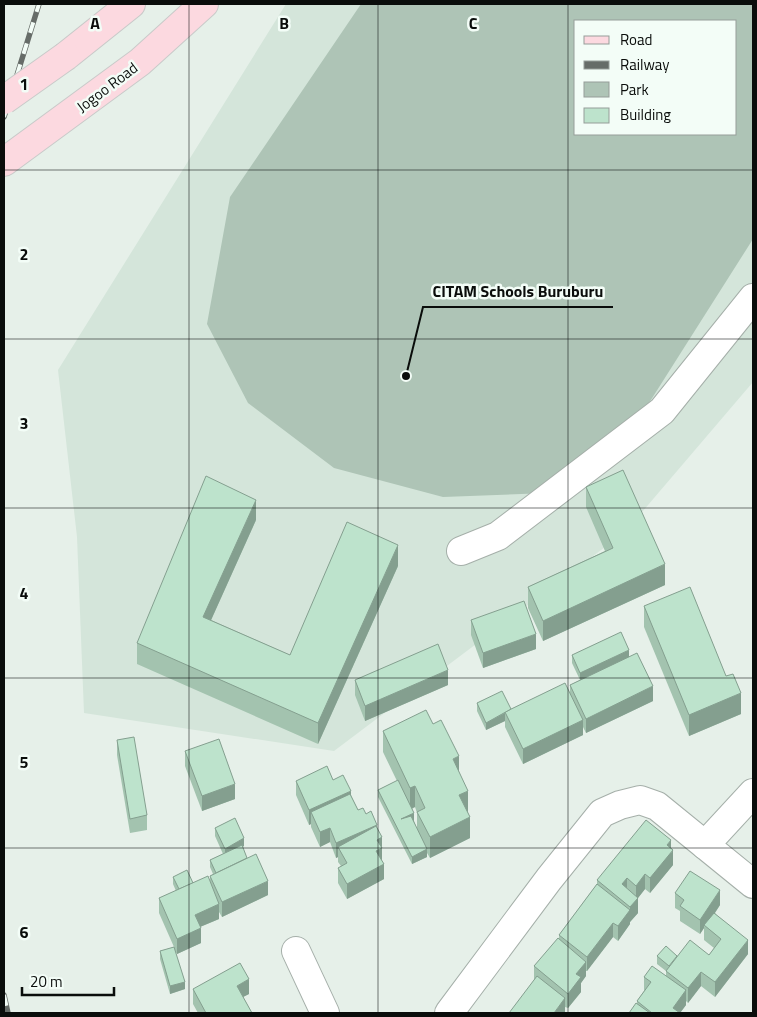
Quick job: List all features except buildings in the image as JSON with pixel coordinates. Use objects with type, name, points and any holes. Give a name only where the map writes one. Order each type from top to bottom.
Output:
[{"type":"main road","points":[[4,100],[66,56],[131,4]]},
{"type":"main road","name":"Jogoo Road","points":[[4,162],[140,62],[204,4]]},
{"type":"street","points":[[461,551],[498,536],[662,411],[753,298]]},
{"type":"street","points":[[705,845],[753,793]]},
{"type":"street","points":[[449,1013],[549,879],[602,813],[620,805],[640,800],[658,806],[753,884]]},
{"type":"street","points":[[296,951],[325,1013]]},
{"type":"shaded area","points":[[286,4],[753,4],[753,382],[625,532],[334,751],[84,713],[77,537],[58,370]]},
{"type":"green space","points":[[361,4],[753,4],[753,239],[642,414],[548,493],[443,497],[334,468],[248,403],[207,324],[230,197]]},
{"type":"railway","points":[[4,117],[39,4]]},
{"type":"railway","points":[[4,995],[8,1013]]},
{"type":"place","name":"CITAM Schools Buruburu","points":[[406,376]]}]
